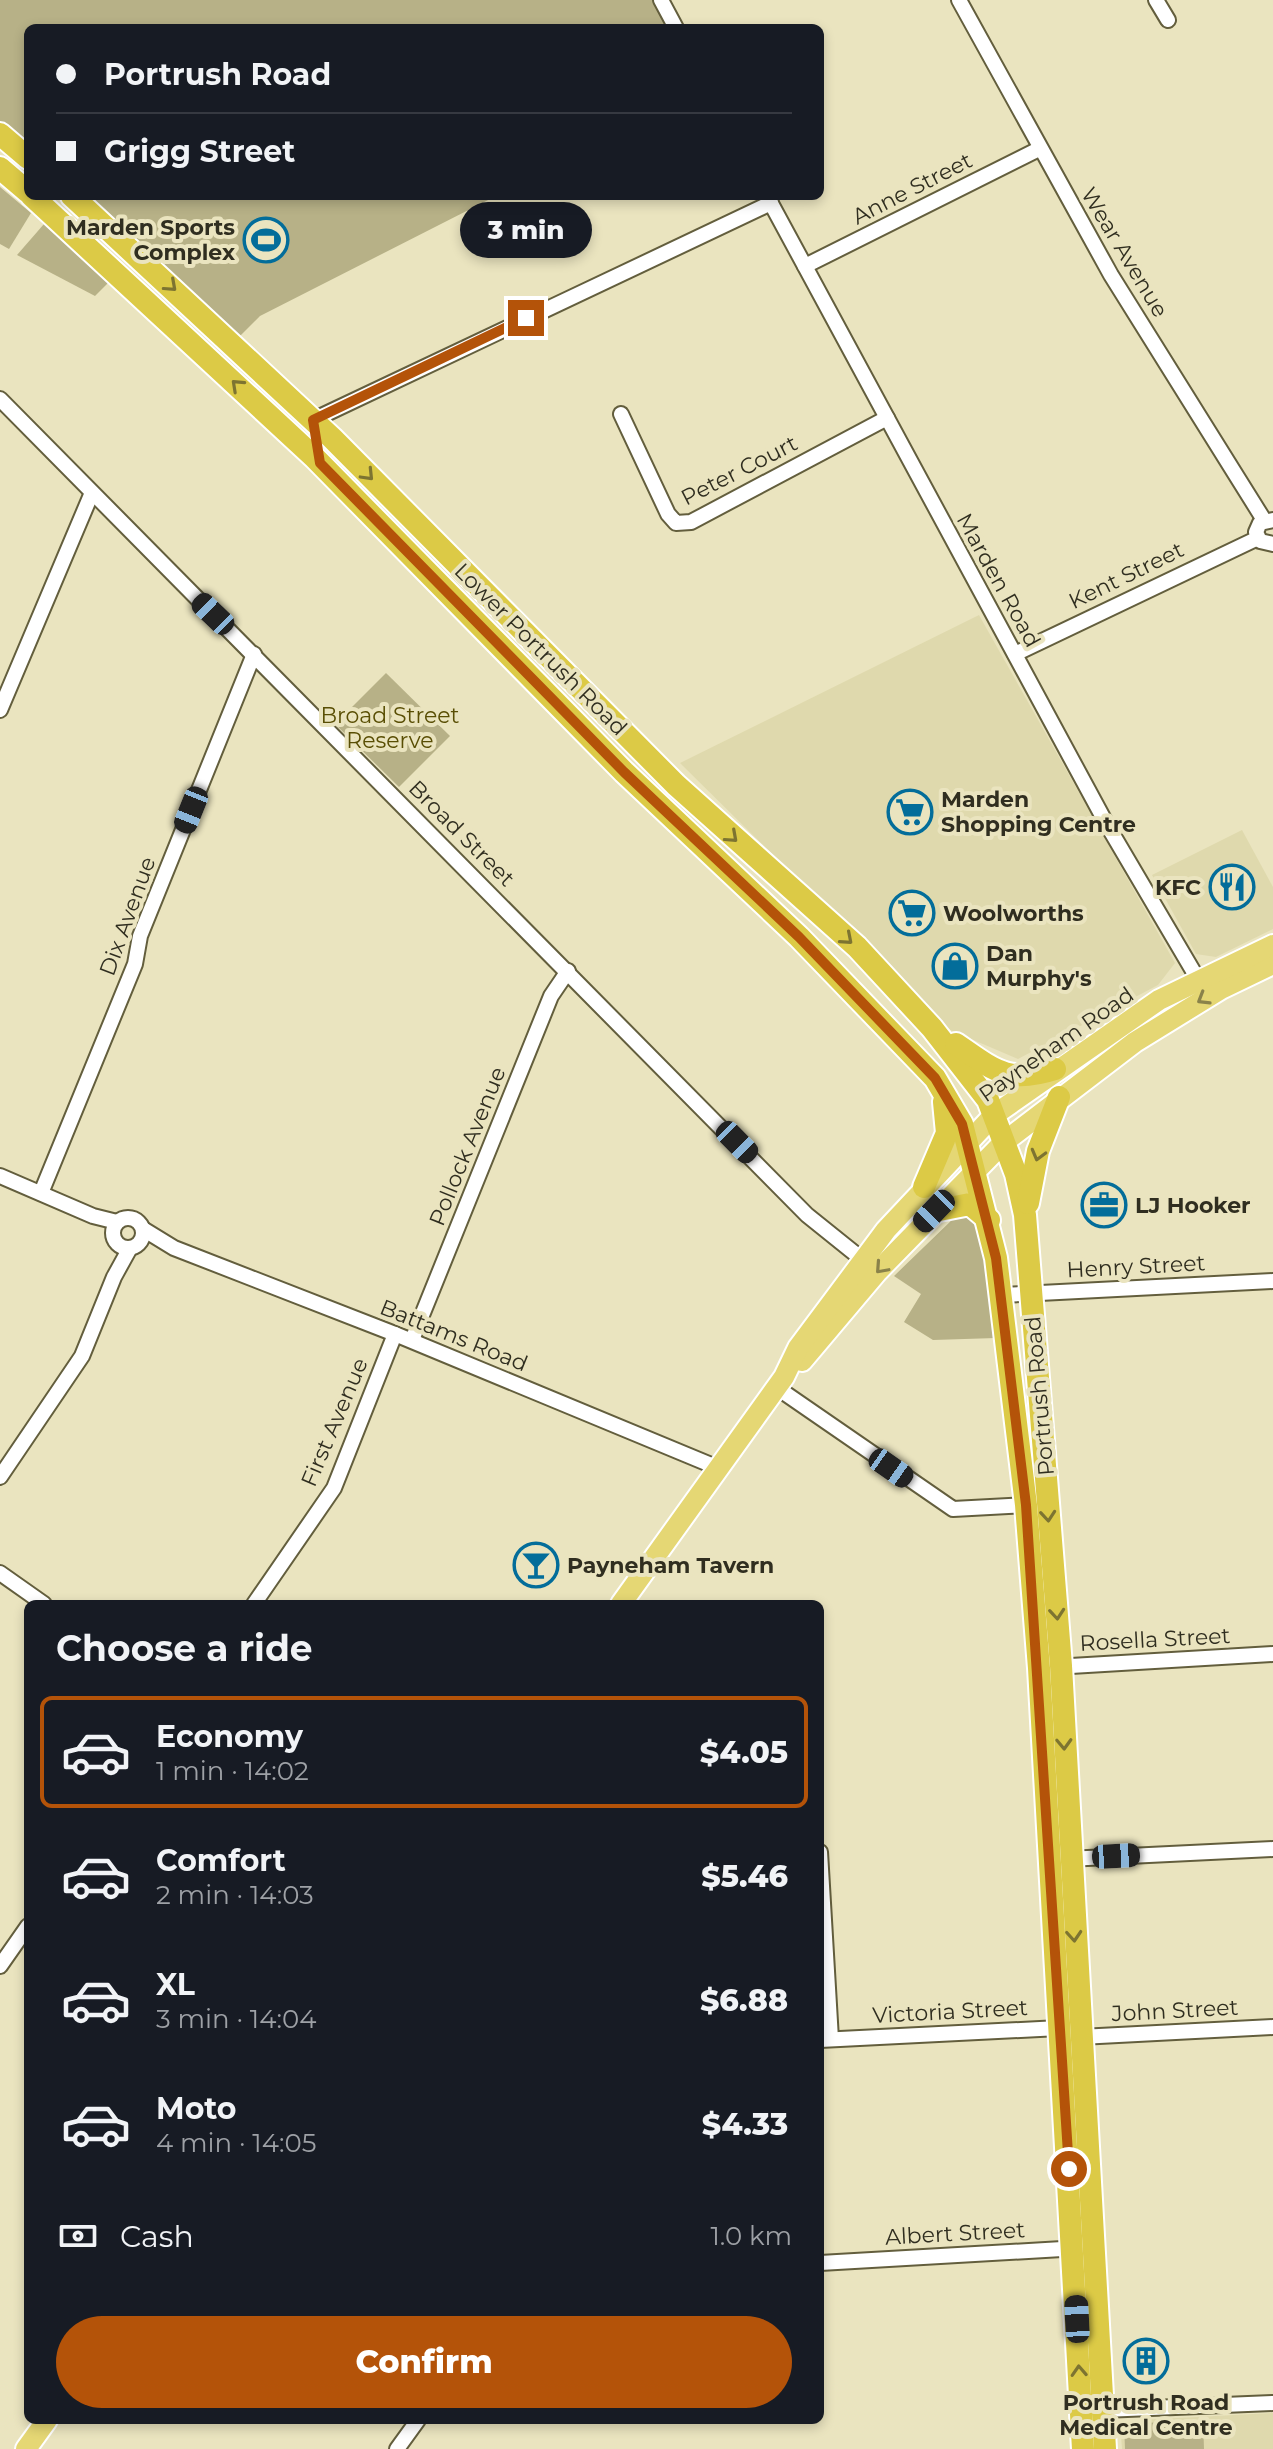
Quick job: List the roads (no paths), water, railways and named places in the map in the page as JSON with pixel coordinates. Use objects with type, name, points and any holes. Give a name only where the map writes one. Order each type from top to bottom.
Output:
[{"type":"highway","points":[[0,134],[24,155]]},
{"type":"highway","name":"Lower Portrush Road","points":[[11,171],[24,187]]},
{"type":"highway","name":"Lower Portrush Road","points":[[76,200],[313,420],[676,785],[857,947],[976,1080],[994,1115]]},
{"type":"highway","name":"Lower Portrush Road","points":[[48,204],[320,463],[624,772],[692,832],[808,946],[943,1090],[962,1124],[976,1170]]},
{"type":"highway","points":[[268,413],[313,420],[320,463]]},
{"type":"highway","points":[[624,772],[676,785],[680,809],[692,832]]},
{"type":"highway","points":[[932,1028],[973,1057],[1010,1075],[1029,1077],[1055,1069]]},
{"type":"highway","points":[[924,1187],[947,1133],[943,1090]]},
{"type":"highway","points":[[1025,1215],[1038,1151],[1059,1097]]},
{"type":"highway","name":"Portrush Road","points":[[994,1115],[1016,1174],[1025,1215],[1031,1294],[1083,2248],[1083,2449]]},
{"type":"highway","name":"Portrush Road","points":[[976,1170],[989,1220],[1002,1295],[1026,1505],[1050,1667]]},
{"type":"highway","points":[[934,1211],[970,1204],[989,1220]]},
{"type":"highway","name":"Portrush Road","points":[[1083,2248],[1105,2449]]},
{"type":"main road","name":"Payneham Road","points":[[780,1382],[798,1348],[863,1260],[924,1187],[994,1115],[1055,1069],[1159,1000],[1273,945]]},
{"type":"main road","name":"Payneham Road","points":[[624,1600],[716,1467],[780,1382],[812,1351],[877,1272],[1004,1142],[1059,1097],[1172,1017],[1273,964]]},
{"type":"main road","points":[[26,2449],[44,2424]]},
{"type":"street","points":[[661,0],[674,24]]},
{"type":"street","name":"Wear Avenue","points":[[959,0],[1113,278],[1269,520]]},
{"type":"street","points":[[1156,0],[1168,20]]},
{"type":"street","name":"Anne Street","points":[[805,266],[1039,149]]},
{"type":"street","points":[[313,420],[767,200]]},
{"type":"street","name":"Marden Road","points":[[770,200],[1106,823],[1199,981]]},
{"type":"street","name":"Broad Street","points":[[0,399],[91,495],[254,654],[807,1215],[863,1260]]},
{"type":"street","name":"Peter Court","points":[[621,414],[668,514],[676,523],[691,522],[887,418]]},
{"type":"street","points":[[0,710],[91,495]]},
{"type":"street","points":[[1269,520],[1257,526],[1258,538],[1264,544],[1273,544]]},
{"type":"street","name":"Kent Street","points":[[1015,654],[1258,538]]},
{"type":"street","name":"Dix Avenue","points":[[41,1193],[135,964],[140,936],[254,654]]},
{"type":"street","name":"Pollock Avenue","points":[[412,1340],[551,996],[568,971]]},
{"type":"street","points":[[0,1176],[93,1216],[123,1238],[143,1239],[143,1229]]},
{"type":"street","name":"Battams Road","points":[[174,1248],[143,1229],[135,1219],[123,1238],[174,1248],[412,1340],[716,1467]]},
{"type":"street","points":[[0,1477],[82,1356],[114,1277],[123,1238]]},
{"type":"street","name":"Henry Street","points":[[1002,1295],[1273,1281]]},
{"type":"street","name":"First Avenue","points":[[257,1600],[334,1488],[395,1334]]},
{"type":"street","points":[[780,1382],[953,1509],[1026,1505]]},
{"type":"street","points":[[0,1573],[38,1600]]},
{"type":"street","name":"Rosella Street","points":[[1050,1667],[1273,1654]]},
{"type":"street","points":[[1060,1859],[1273,1849]]},
{"type":"street","points":[[0,1966],[24,1932]]},
{"type":"street","points":[[824,1977],[826,2040]]},
{"type":"street","name":"John Street","points":[[1070,2033],[1273,2027]]},
{"type":"street","name":"Victoria Street","points":[[826,2040],[1070,2033]]},
{"type":"street","name":"Albert Street","points":[[824,2263],[1083,2248]]},
{"type":"street","points":[[1103,2410],[1273,2403]]},
{"type":"street","points":[[397,2449],[415,2424]]},
{"type":"place","name":"Marden Sports Complex","points":[[266,240]]},
{"type":"place","name":"Marden Shopping Centre","points":[[910,812]]},
{"type":"place","name":"KFC","points":[[1232,887]]},
{"type":"place","name":"Woolworths","points":[[912,913]]},
{"type":"place","name":"Dan Murphy's","points":[[955,966]]},
{"type":"place","name":"LJ Hooker","points":[[1104,1205]]},
{"type":"place","name":"Payneham Tavern","points":[[536,1565]]},
{"type":"place","name":"Portrush Road Medical Centre","points":[[1146,2361]]},
{"type":"park label","name":"Broad Street Reserve","points":[[390,728]]}]
